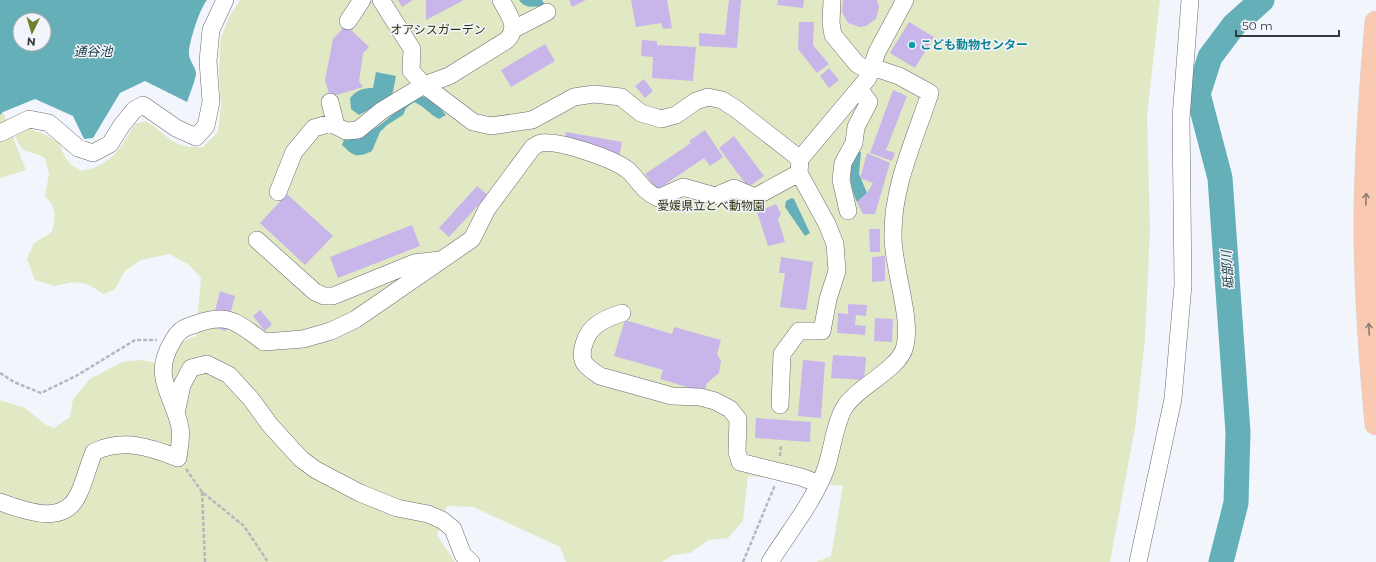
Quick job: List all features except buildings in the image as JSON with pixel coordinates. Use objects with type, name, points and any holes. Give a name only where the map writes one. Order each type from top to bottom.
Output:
[{"type":"highway","points":[[1376,22],[1369,124],[1365,228],[1371,268],[1369,352],[1376,424]]},
{"type":"street","points":[[0,133],[29,120],[49,123],[78,148],[92,153],[110,144],[134,110],[143,105],[176,128],[196,137],[206,126],[211,102],[208,61],[211,30],[225,0]]},
{"type":"street","points":[[348,21],[362,0]]},
{"type":"street","points":[[382,0],[412,49],[411,71],[424,85],[472,122],[492,126],[532,120],[574,98],[594,94],[621,98],[641,113],[661,119],[676,115],[696,101],[708,97],[722,100],[736,109],[799,166],[835,244],[836,271],[828,299],[822,332],[799,331],[782,354],[780,405]]},
{"type":"street","points":[[330,102],[336,126],[346,131],[358,130],[381,111],[424,85],[449,76],[507,40],[512,35],[514,29],[501,0]]},
{"type":"street","points":[[770,562],[819,484],[825,471],[845,406],[855,394],[892,366],[905,348],[907,328],[895,264],[893,210],[897,193],[930,92],[899,76],[870,69],[857,64],[833,35],[831,23],[832,0]]},
{"type":"street","points":[[0,502],[34,514],[48,515],[62,510],[71,505],[79,494],[94,452],[107,446],[147,446],[178,458],[180,430],[176,413],[164,381],[162,366],[166,352],[181,329],[218,317],[236,322],[264,342],[303,339],[331,331],[356,319],[472,239],[487,209],[533,147],[540,143],[553,144],[611,160],[628,170],[643,189],[658,198],[683,187],[715,196],[734,188],[755,197],[799,166],[868,78],[877,52],[905,0]]},
{"type":"street","points":[[1138,562],[1173,399],[1183,286],[1181,118],[1190,0]]},
{"type":"street","points":[[514,29],[547,12]]},
{"type":"street","points":[[848,211],[841,180],[843,164],[854,143],[856,127],[869,102],[859,89]]},
{"type":"street","points":[[532,120],[533,147]]},
{"type":"street","points":[[278,192],[294,152],[314,128],[335,122]]},
{"type":"street","points":[[258,240],[308,287],[324,296],[333,296],[414,263],[442,260]]},
{"type":"street","points":[[622,313],[601,321],[587,336],[582,354],[584,363],[590,370],[600,376],[672,396],[700,397],[724,405],[735,414],[738,419],[737,452],[740,462],[801,477],[819,484]]},
{"type":"street","points":[[176,413],[182,385],[191,368],[207,364],[229,375],[251,399],[270,425],[301,460],[316,470],[360,493],[397,508],[428,514],[442,520],[453,529],[463,555],[471,562]]},
{"type":"path","points":[[0,374],[14,382],[41,393],[76,376],[135,340],[156,340],[181,329]]},
{"type":"path","points":[[743,562],[778,478],[781,445]]},
{"type":"path","points":[[178,458],[202,492],[244,526],[268,562]]},
{"type":"path","points":[[202,492],[205,562]]},
{"type":"green space","points":[[240,0],[1160,0],[1147,116],[1150,230],[1145,338],[1135,428],[1110,562],[816,562],[831,556],[843,486],[748,476],[743,521],[728,538],[709,540],[690,553],[673,555],[662,562],[566,562],[560,547],[473,507],[447,506],[437,535],[455,562],[0,562],[0,400],[25,408],[46,425],[54,428],[70,417],[73,399],[90,379],[122,362],[141,360],[157,363],[179,343],[196,336],[201,278],[188,264],[169,254],[141,260],[125,271],[115,289],[104,294],[87,284],[73,282],[55,286],[35,280],[27,259],[34,243],[52,232],[55,217],[54,209],[45,196],[49,174],[45,158],[21,147],[15,136],[30,129],[44,134],[59,143],[64,155],[71,165],[82,171],[93,168],[108,160],[120,148],[135,124],[146,121],[178,144],[203,147],[218,132],[221,104],[219,75],[220,41],[229,17]]},
{"type":"green space","points":[[3,112],[26,170],[0,178],[0,115]]},
{"type":"water","name":"通谷池","points":[[0,0],[207,0],[198,18],[190,43],[189,55],[196,75],[187,102],[145,81],[120,93],[93,138],[84,139],[73,116],[35,99],[3,112],[0,115]]},
{"type":"water","points":[[519,0],[542,0],[545,5],[534,7],[527,6]]},
{"type":"water","points":[[376,72],[396,76],[393,92],[390,96],[374,107],[359,115],[351,109],[350,98],[360,90],[373,88]]},
{"type":"water","points":[[422,96],[435,102],[446,115],[439,119],[414,102],[406,108],[403,115],[387,125],[380,132],[372,151],[363,155],[356,155],[342,145],[345,137],[367,133],[407,103]]},
{"type":"water","points":[[852,151],[861,152],[859,174],[867,193],[857,202],[852,189],[850,177]]},
{"type":"water","points":[[792,198],[794,199],[810,233],[805,236],[785,207],[786,201]]},
{"type":"waterway","name":"砥部川","points":[[1221,562],[1236,503],[1238,432],[1220,178],[1198,94],[1210,57],[1234,25],[1262,0]]},
{"type":"place","name":"こども動物センター","points":[[912,45]]},
{"type":"park label","name":"オアシスガーデン","points":[[438,30]]},
{"type":"park label","name":"愛媛県立とべ動物園","points":[[711,206]]}]
